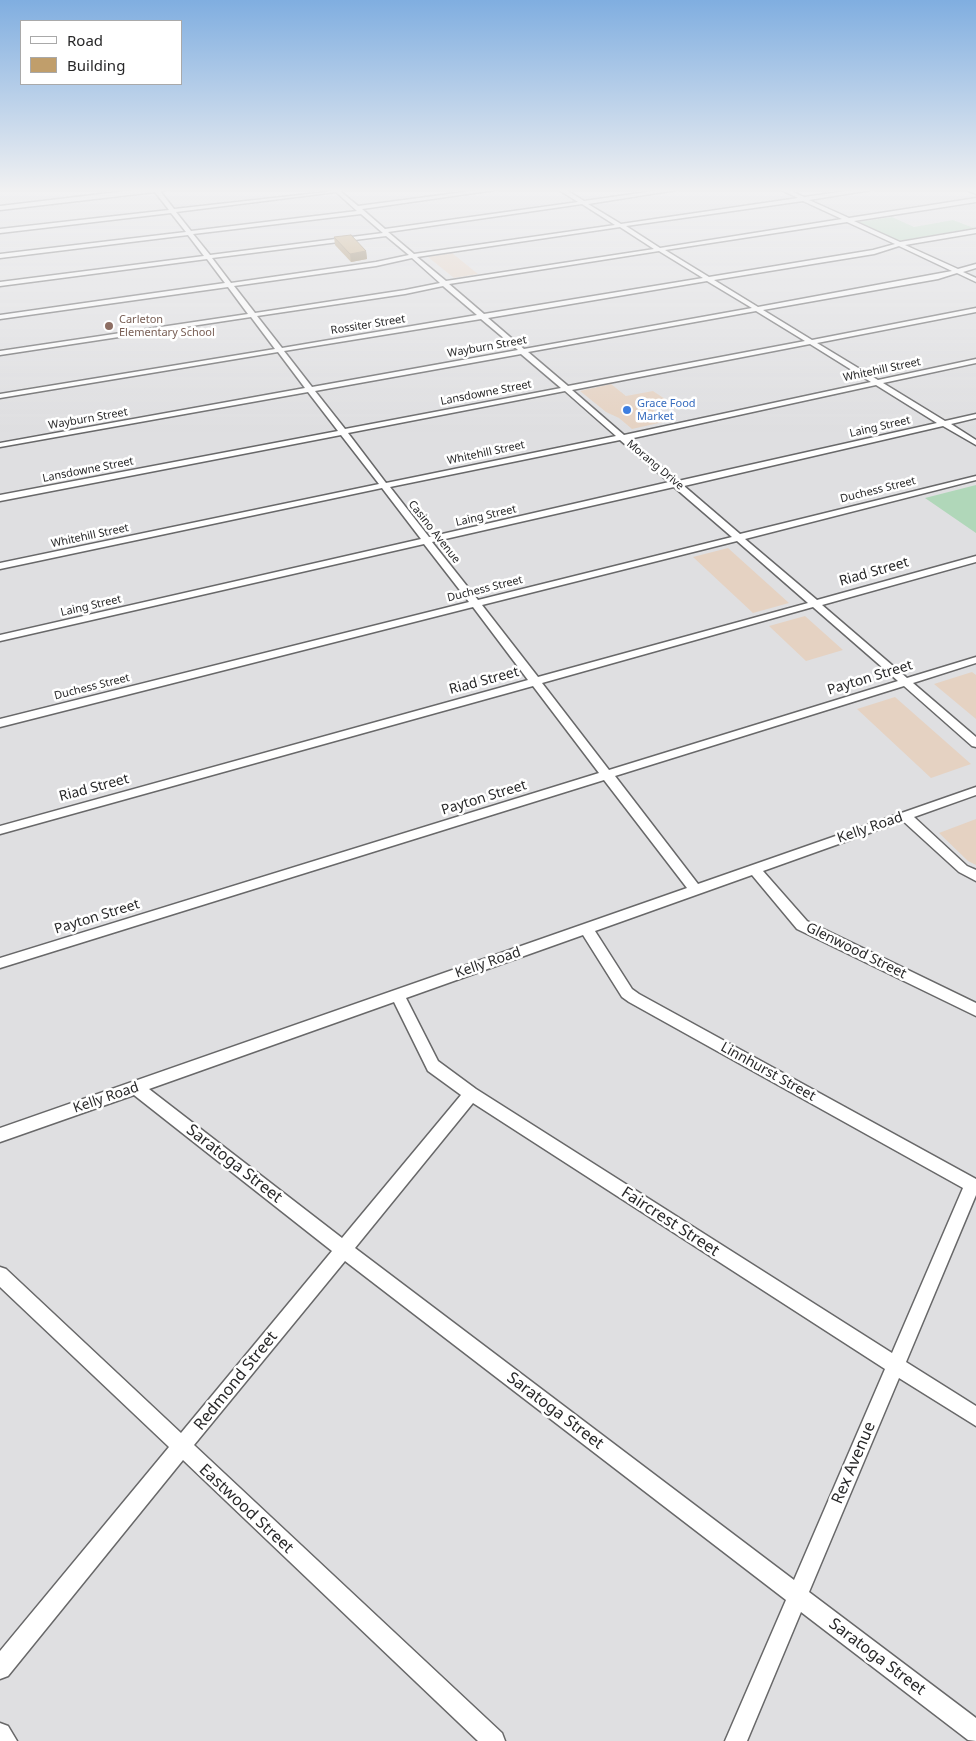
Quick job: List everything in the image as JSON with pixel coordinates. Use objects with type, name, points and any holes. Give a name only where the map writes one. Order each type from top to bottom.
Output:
[{"type":"street","points":[[0,284],[114,269]]},
{"type":"street","name":"Casino Avenue","points":[[217,269],[696,890]]},
{"type":"street","points":[[0,316],[330,269]]},
{"type":"street","name":"Morang Drive","points":[[429,269],[976,743]]},
{"type":"street","points":[[0,353],[412,291],[536,269]]},
{"type":"street","points":[[692,269],[976,443]]},
{"type":"street","name":"Rossiter Street","points":[[0,396],[768,269]]},
{"type":"street","points":[[952,269],[976,280]]},
{"type":"street","name":"Wayburn Street","points":[[0,445],[757,309],[966,269]]},
{"type":"street","name":"Lansdowne Street","points":[[0,498],[976,310]]},
{"type":"street","name":"Whitehill Street","points":[[0,566],[622,436],[631,436],[976,360]]},
{"type":"street","name":"Laing Street","points":[[0,638],[976,416]]},
{"type":"street","name":"Duchess Street","points":[[0,723],[976,478]]},
{"type":"street","name":"Riad Street","points":[[0,830],[976,559]]},
{"type":"street","name":"Payton Street","points":[[0,963],[976,660]]},
{"type":"street","name":"Kelly Road","points":[[0,1135],[976,791]]},
{"type":"street","points":[[905,816],[963,869],[976,876]]},
{"type":"street","name":"Glenwood Street","points":[[754,869],[802,925],[976,1010]]},
{"type":"street","name":"Linnhurst Street","points":[[586,928],[628,993],[634,998],[974,1186]]},
{"type":"street","name":"Faircrest Street","points":[[398,995],[433,1066],[471,1094],[976,1417]]},
{"type":"street","name":"Saratoga Street","points":[[136,1087],[344,1250],[976,1732]]},
{"type":"street","name":"Redmond Street","points":[[0,1668],[471,1094]]},
{"type":"street","name":"Rex Avenue","points":[[736,1741],[895,1366],[974,1186]]},
{"type":"street","name":"Eastwood Street","points":[[0,1275],[181,1448],[494,1741]]},
{"type":"street","points":[[0,1734],[6,1741]]},
{"type":"shaded area","points":[[443,269],[472,269],[478,274],[454,278]]},
{"type":"shaded area","points":[[611,384],[626,396],[653,391],[665,399],[645,404],[668,421],[632,429],[619,418],[606,412],[580,391]]},
{"type":"shaded area","points":[[728,548],[789,603],[753,613],[693,557]]},
{"type":"shaded area","points":[[805,616],[843,650],[806,661],[769,626]]},
{"type":"shaded area","points":[[972,672],[976,675],[976,719],[934,684]]},
{"type":"shaded area","points":[[895,697],[971,764],[931,778],[857,709]]},
{"type":"shaded area","points":[[976,819],[976,865],[968,861],[939,833]]},
{"type":"green space","points":[[976,485],[976,533],[925,498]]},
{"type":"place","name":"Carleton Elementary School","points":[[109,326]]},
{"type":"place","name":"Grace Food Market","points":[[627,410]]}]
